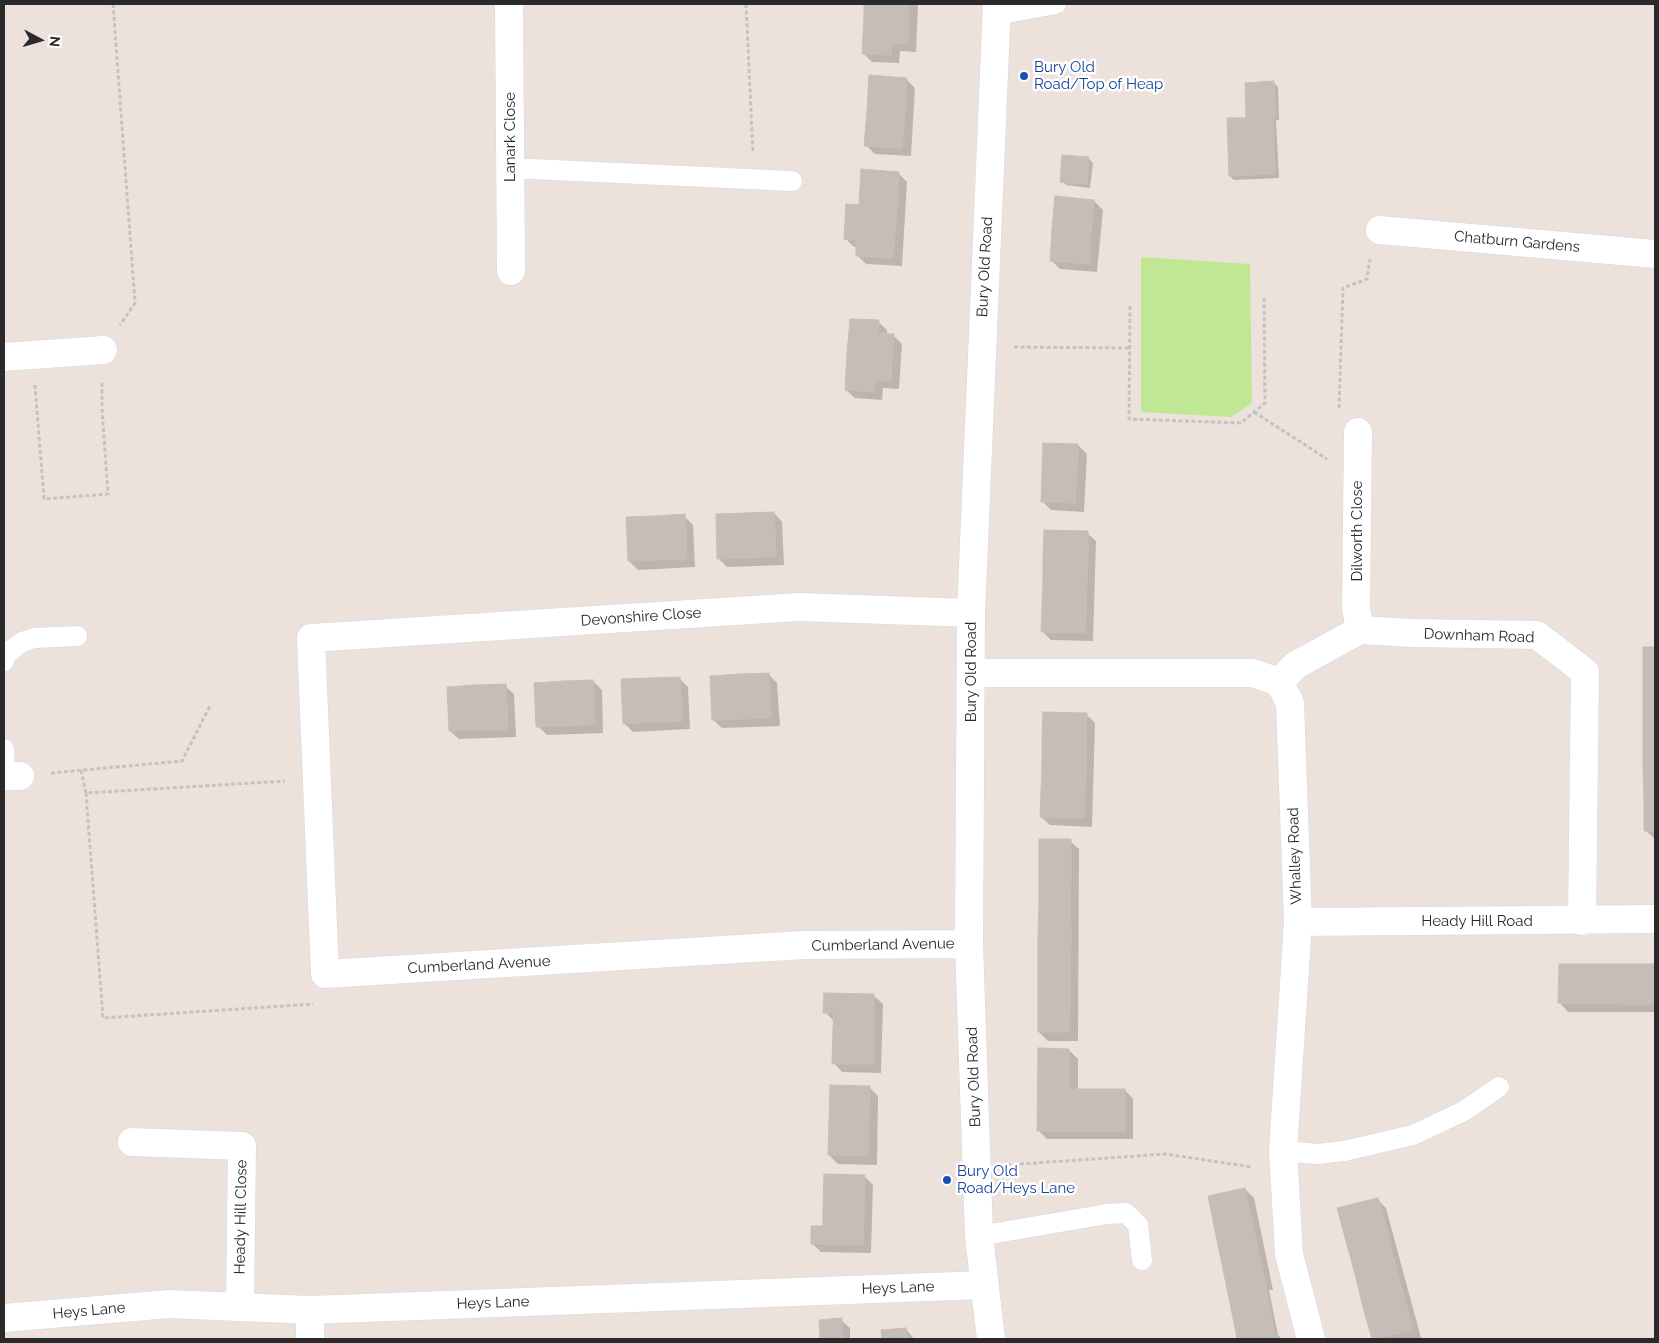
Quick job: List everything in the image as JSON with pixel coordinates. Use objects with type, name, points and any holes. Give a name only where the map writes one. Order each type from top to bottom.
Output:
[{"type":"street","name":"Lanark Close","points":[[509,4],[511,271]]},
{"type":"street","name":"Bury Old Road","points":[[990,1339],[978,1236],[969,944],[971,613],[996,9]]},
{"type":"street","name":"Chatburn Gardens","points":[[1380,230],[1655,254]]},
{"type":"street","points":[[4,357],[103,350]]},
{"type":"street","name":"Dilworth Close","points":[[1358,432],[1356,608],[1360,630]]},
{"type":"street","name":"Devonshire Close","points":[[325,974],[312,638],[799,607],[971,613]]},
{"type":"street","points":[[971,673],[1253,673],[1279,682],[1296,665],[1360,630]]},
{"type":"street","name":"Downham Road","points":[[1360,630],[1412,633],[1537,635],[1585,672],[1582,920]]},
{"type":"street","name":"Whalley Road","points":[[1279,682],[1290,703],[1298,922],[1284,1162],[1289,1254],[1311,1339]]},
{"type":"street","name":"Heady Hill Road","points":[[1298,922],[1655,919]]},
{"type":"street","name":"Cumberland Avenue","points":[[325,974],[804,945],[969,944]]},
{"type":"street","name":"Heady Hill Close","points":[[132,1142],[242,1146],[240,1307]]},
{"type":"street","name":"Heys Lane","points":[[4,1318],[169,1304],[310,1310],[983,1285]]},
{"type":"street","points":[[310,1310],[310,1339]]},
{"type":"lane","points":[[996,9],[1056,4]]},
{"type":"lane","points":[[510,168],[792,181]]},
{"type":"lane","points":[[4,661],[5,655],[22,642],[34,638],[77,636]]},
{"type":"lane","points":[[4,749],[10,776]]},
{"type":"lane","points":[[1284,1162],[1317,1154],[1344,1151],[1413,1135],[1464,1111],[1499,1086]]},
{"type":"lane","points":[[978,1236],[1107,1214],[1126,1213],[1138,1225],[1142,1260]]},
{"type":"path","points":[[32,355],[44,499],[108,494],[102,409],[103,350],[135,303],[113,4]]},
{"type":"path","points":[[746,4],[754,179]]},
{"type":"path","points":[[1358,432],[1339,423],[1343,288],[1367,280],[1374,229],[1380,230]]},
{"type":"path","points":[[1130,306],[1129,419],[1241,423],[1265,403],[1264,296]]},
{"type":"path","points":[[981,347],[1130,348]]},
{"type":"path","points":[[1254,412],[1340,468],[1358,468]]},
{"type":"path","points":[[10,776],[182,760],[210,706]]},
{"type":"path","points":[[81,770],[86,794],[103,1018],[314,1004],[314,976],[325,974]]},
{"type":"path","points":[[86,794],[287,781]]},
{"type":"path","points":[[977,1167],[1165,1154],[1284,1162]]},
{"type":"green space","points":[[1141,257],[1250,264],[1252,403],[1231,417],[1141,412]]},
{"type":"building","points":[[864,4],[909,4],[908,20],[864,18]]},
{"type":"building","points":[[864,18],[908,20],[908,43],[891,43],[891,55],[862,54]]},
{"type":"building","points":[[869,75],[907,78],[905,113],[867,111]]},
{"type":"building","points":[[1274,81],[1276,117],[1273,117],[1275,174],[1229,176],[1227,118],[1246,118],[1245,83]]},
{"type":"building","points":[[867,111],[905,113],[902,148],[864,146]]},
{"type":"building","points":[[1062,155],[1089,157],[1087,184],[1060,182]]},
{"type":"building","points":[[861,169],[899,172],[897,207],[859,204]]},
{"type":"building","points":[[1055,196],[1094,200],[1091,232],[1052,229]]},
{"type":"building","points":[[846,204],[897,207],[893,258],[856,256],[856,240],[844,239]]},
{"type":"building","points":[[1052,229],[1091,232],[1089,264],[1050,261]]},
{"type":"building","points":[[850,319],[879,320],[878,333],[894,334],[892,357],[847,354]]},
{"type":"building","points":[[847,354],[892,357],[891,381],[875,380],[874,392],[845,390]]},
{"type":"building","points":[[1043,443],[1078,444],[1077,474],[1042,472]]},
{"type":"building","points":[[1042,472],[1077,474],[1075,503],[1041,502]]},
{"type":"building","points":[[774,512],[776,556],[747,558],[745,513]]},
{"type":"building","points":[[745,513],[747,558],[717,559],[716,514]]},
{"type":"building","points":[[685,514],[687,559],[658,560],[656,516]]},
{"type":"building","points":[[656,516],[658,560],[628,561],[626,517]]},
{"type":"building","points":[[1044,530],[1088,531],[1088,557],[1043,555]]},
{"type":"building","points":[[1043,555],[1088,557],[1087,582],[1043,581]]},
{"type":"building","points":[[1043,581],[1087,582],[1086,608],[1042,606]]},
{"type":"building","points":[[1042,606],[1086,608],[1085,633],[1041,632]]},
{"type":"building","points":[[1643,647],[1655,647],[1655,678],[1643,678]]},
{"type":"building","points":[[769,673],[771,718],[741,719],[740,674]]},
{"type":"building","points":[[740,674],[741,719],[712,720],[710,676]]},
{"type":"building","points":[[680,677],[682,721],[652,722],[651,678]]},
{"type":"building","points":[[651,678],[652,722],[623,724],[621,679]]},
{"type":"building","points":[[1643,678],[1655,678],[1655,708],[1643,708]]},
{"type":"building","points":[[593,680],[595,724],[566,726],[564,681]]},
{"type":"building","points":[[564,681],[566,726],[536,727],[534,683]]},
{"type":"building","points":[[506,684],[508,729],[478,730],[476,685]]},
{"type":"building","points":[[476,685],[478,730],[449,731],[447,687]]},
{"type":"building","points":[[1643,708],[1655,708],[1655,739],[1643,739]]},
{"type":"building","points":[[1043,712],[1087,713],[1086,739],[1042,738]]},
{"type":"building","points":[[1042,738],[1086,739],[1086,766],[1042,765]]},
{"type":"building","points":[[1643,739],[1655,739],[1655,769],[1643,770]]},
{"type":"building","points":[[1042,765],[1086,766],[1085,792],[1041,791]]},
{"type":"building","points":[[1655,769],[1655,800],[1644,800],[1643,770]]},
{"type":"building","points":[[1041,791],[1085,792],[1084,818],[1040,817]]},
{"type":"building","points":[[1644,800],[1655,800],[1655,831],[1644,831]]},
{"type":"building","points":[[1039,839],[1071,839],[1071,872],[1039,871]]},
{"type":"building","points":[[1039,871],[1071,872],[1070,904],[1039,903]]},
{"type":"building","points":[[1039,903],[1070,904],[1071,936],[1038,936]]},
{"type":"building","points":[[1038,936],[1071,936],[1070,968],[1038,968]]},
{"type":"building","points":[[1559,964],[1592,964],[1591,1003],[1558,1003]]},
{"type":"building","points":[[1592,964],[1625,964],[1624,1004],[1591,1003]]},
{"type":"building","points":[[1625,964],[1655,964],[1655,1004],[1624,1004]]},
{"type":"building","points":[[1038,968],[1070,968],[1070,1000],[1038,1000]]},
{"type":"building","points":[[824,993],[874,994],[874,1029],[833,1028],[834,1013],[823,1013]]},
{"type":"building","points":[[1038,1000],[1070,1000],[1069,1032],[1038,1032]]},
{"type":"building","points":[[833,1028],[874,1029],[873,1064],[832,1064]]},
{"type":"building","points":[[1038,1048],[1069,1049],[1069,1089],[1125,1089],[1125,1131],[1037,1131]]},
{"type":"building","points":[[830,1085],[870,1086],[869,1121],[829,1120]]},
{"type":"building","points":[[829,1120],[869,1121],[868,1156],[828,1155]]},
{"type":"building","points":[[824,1174],[865,1175],[864,1210],[823,1209]]},
{"type":"building","points":[[1245,1188],[1265,1281],[1227,1289],[1208,1196]]},
{"type":"building","points":[[1378,1198],[1387,1230],[1346,1241],[1337,1208]]},
{"type":"building","points":[[823,1209],[864,1210],[863,1245],[811,1244],[811,1226],[823,1226]]},
{"type":"building","points":[[1387,1230],[1395,1264],[1355,1274],[1346,1241]]},
{"type":"building","points":[[1395,1264],[1404,1296],[1363,1307],[1355,1274]]},
{"type":"building","points":[[1265,1281],[1269,1305],[1232,1313],[1227,1289]]},
{"type":"building","points":[[1404,1296],[1413,1330],[1372,1339],[1363,1307]]},
{"type":"building","points":[[1269,1305],[1274,1330],[1237,1338],[1232,1313]]},
{"type":"building","points":[[842,1318],[843,1339],[820,1339],[819,1320]]},
{"type":"building","points":[[906,1328],[907,1339],[882,1339],[881,1330]]},
{"type":"building","points":[[1274,1330],[1276,1339],[1237,1339],[1237,1338]]},
{"type":"place","name":"Bury Old Road/Top of Heap","points":[[1024,76]]},
{"type":"place","name":"Bury Old Road/Heys Lane","points":[[947,1180]]}]
